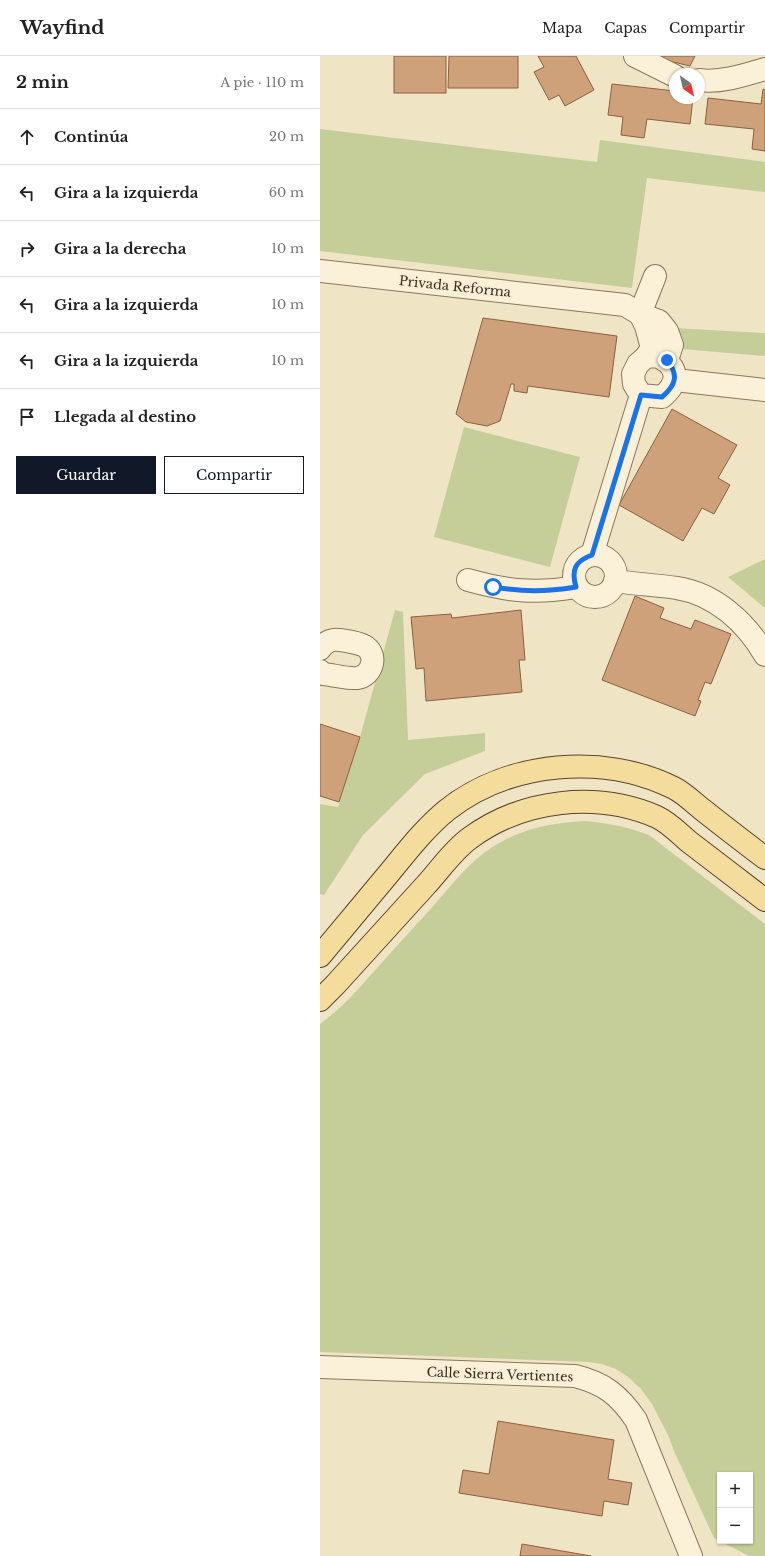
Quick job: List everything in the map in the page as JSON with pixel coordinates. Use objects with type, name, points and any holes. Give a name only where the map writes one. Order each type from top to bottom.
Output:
[{"type":"main road","points":[[320,956],[421,834],[448,810],[473,793],[500,781],[528,772],[557,767],[585,766],[616,769],[645,776],[675,788],[765,858]]},
{"type":"main road","points":[[320,1000],[448,859],[470,838],[491,825],[536,807],[560,803],[585,802],[610,804],[635,809],[659,818],[765,900]]},
{"type":"street","points":[[635,56],[669,73]]},
{"type":"street","points":[[705,81],[740,77],[765,69]]},
{"type":"street","name":"Privada Reforma","points":[[320,271],[625,305],[640,314]]},
{"type":"street","points":[[641,395],[662,397],[670,390],[663,366],[652,348],[646,326],[640,314],[654,276]]},
{"type":"street","points":[[592,555],[641,395],[634,384],[633,374],[638,364],[663,366],[765,390]]},
{"type":"street","points":[[592,555],[600,556],[608,559],[613,565],[616,573],[615,582],[605,595],[589,597],[576,587],[574,570],[578,563],[584,558],[592,555]]},
{"type":"street","points":[[468,580],[493,587],[519,591],[538,592],[576,587]]},
{"type":"street","points":[[615,582],[678,588],[707,599],[734,615],[748,629],[765,655]]},
{"type":"street","points":[[320,649],[327,642],[334,640],[359,644],[366,647],[372,659],[368,672],[356,678],[323,674],[320,671]]},
{"type":"street","name":"Calle Sierra Vertientes","points":[[320,1367],[575,1376],[604,1386],[622,1401],[636,1420],[691,1556]]},
{"type":"green space","points":[[320,129],[597,162],[600,140],[765,162],[765,192],[647,178],[632,288],[320,251]]},
{"type":"green space","points":[[674,328],[765,333],[765,356],[682,349]]},
{"type":"green space","points":[[464,427],[580,457],[550,567],[434,537]]},
{"type":"green space","points":[[765,559],[765,608],[728,577]]},
{"type":"green space","points":[[395,610],[403,612],[408,740],[485,733],[485,751],[425,774],[363,835],[324,895],[320,894],[320,804],[338,807],[360,737]]},
{"type":"green space","points":[[585,821],[610,824],[649,835],[765,924],[765,1556],[749,1556],[726,1544],[753,1544],[753,1472],[717,1472],[717,1540],[714,1538],[668,1435],[652,1404],[641,1389],[628,1377],[616,1369],[602,1364],[588,1362],[320,1352],[320,1024],[350,997],[461,874],[484,853],[511,837],[531,829]]},
{"type":"building","points":[[394,56],[446,56],[446,93],[394,93]]},
{"type":"building","points":[[449,56],[518,56],[518,88],[448,88]]},
{"type":"building","points":[[538,56],[576,56],[594,90],[565,106],[559,95],[549,100],[534,72],[544,67]]},
{"type":"building","points":[[661,56],[695,56],[690,66],[669,61]]},
{"type":"building","points":[[612,84],[669,90],[669,104],[692,104],[690,124],[647,119],[644,138],[621,135],[623,117],[608,115]]},
{"type":"building","points":[[763,89],[765,90],[765,151],[752,149],[754,129],[705,124],[708,98],[761,104]]},
{"type":"building","points":[[483,318],[617,336],[609,397],[528,386],[527,393],[514,391],[514,384],[511,384],[500,421],[487,426],[466,422],[456,414]]},
{"type":"building","points":[[672,409],[737,445],[718,478],[730,485],[714,514],[702,508],[683,541],[619,505]]},
{"type":"building","points":[[635,596],[664,608],[660,618],[691,629],[695,620],[731,634],[711,684],[705,682],[698,700],[701,701],[695,716],[602,680]]},
{"type":"building","points":[[521,610],[525,660],[519,660],[522,692],[426,701],[424,668],[416,669],[411,617],[451,614],[452,618]]},
{"type":"building","points":[[320,724],[360,737],[339,802],[320,796]]},
{"type":"building","points":[[498,1421],[614,1440],[608,1479],[632,1483],[628,1505],[604,1501],[602,1516],[459,1493],[463,1470],[489,1474]]},
{"type":"building","points":[[522,1544],[591,1556],[520,1556]]},
{"type":"route","points":[[493,587],[538,592],[576,587],[574,570],[578,563],[584,558],[592,555],[641,395],[662,397],[670,390],[675,380],[674,369],[667,360]]}]
